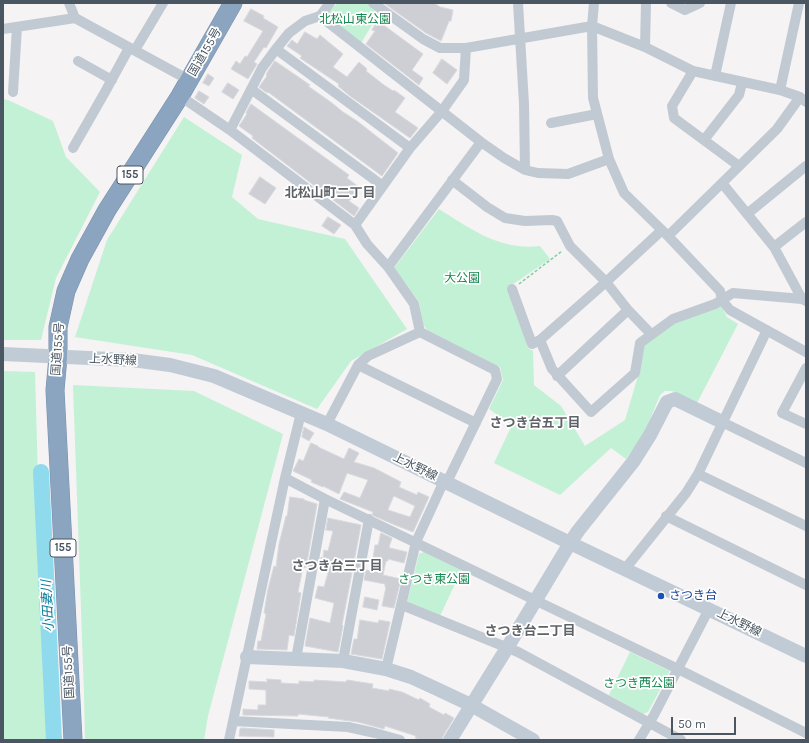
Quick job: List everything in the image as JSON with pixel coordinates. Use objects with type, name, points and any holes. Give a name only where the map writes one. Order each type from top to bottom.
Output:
[{"type":"highway","name":"国道155号","points":[[72,740],[55,390],[58,357],[58,327],[66,291],[80,259],[108,210],[180,96],[233,3]]},
{"type":"street","points":[[69,3],[75,18]]},
{"type":"street","points":[[73,148],[112,80],[163,3]]},
{"type":"street","points":[[230,130],[262,68],[276,49],[289,33],[305,21],[320,16],[330,3]]},
{"type":"street","points":[[373,3],[440,48],[466,48],[592,26],[645,47],[692,71],[780,90],[803,99],[777,129],[722,183],[540,340],[532,344],[512,288]]},
{"type":"street","points":[[518,3],[524,104],[525,170]]},
{"type":"street","points":[[594,3],[592,26],[593,98],[609,159],[624,193],[665,233],[720,291],[722,300],[730,310],[806,352]]},
{"type":"street","points":[[645,47],[646,3]]},
{"type":"street","points":[[671,3],[685,10],[700,3]]},
{"type":"street","points":[[714,76],[731,3]]},
{"type":"street","points":[[780,90],[799,3]]},
{"type":"street","points":[[320,16],[482,142],[504,158],[525,170],[538,173],[568,174],[609,159]]},
{"type":"street","points":[[3,29],[75,18],[189,80]]},
{"type":"street","points":[[13,92],[17,27]]},
{"type":"street","points":[[355,225],[410,148],[442,111],[464,80],[466,48]]},
{"type":"street","points":[[276,49],[410,148]]},
{"type":"street","points":[[78,61],[112,80]]},
{"type":"street","points":[[692,71],[672,106],[674,118],[739,166]]},
{"type":"street","points":[[704,140],[738,95],[742,82]]},
{"type":"street","points":[[251,89],[383,186]]},
{"type":"street","points":[[180,96],[230,130],[355,225],[367,244],[388,267],[414,304],[420,332]]},
{"type":"street","points":[[551,123],[597,114]]},
{"type":"street","points":[[388,267],[482,142]]},
{"type":"street","points":[[747,214],[806,166]]},
{"type":"street","points":[[452,180],[487,207],[505,218],[525,221],[557,221],[570,246],[606,282],[628,310],[651,334]]},
{"type":"street","points":[[722,183],[774,247],[805,299]]},
{"type":"street","points":[[774,247],[806,222]]},
{"type":"street","points":[[540,340],[552,369],[591,412],[635,373],[640,343],[672,319],[715,304],[733,293],[805,299]]},
{"type":"street","points":[[557,376],[628,310]]},
{"type":"street","points":[[626,569],[666,516],[686,493],[698,474],[767,330]]},
{"type":"street","points":[[327,424],[358,365],[368,356],[420,332]]},
{"type":"street","points":[[386,670],[416,542],[497,379],[495,370],[420,332]]},
{"type":"street","name":"上水野線","points":[[3,354],[132,360],[170,365],[214,376],[260,394],[327,424],[806,656]]},
{"type":"street","points":[[358,365],[476,423]]},
{"type":"street","points":[[806,368],[782,413],[806,424]]},
{"type":"street","points":[[450,740],[570,543],[633,462],[650,435],[667,402],[675,399],[806,463]]},
{"type":"street","points":[[229,740],[248,657],[285,478],[301,413]]},
{"type":"street","points":[[698,474],[806,526]]},
{"type":"street","points":[[285,478],[325,499],[678,669],[806,733]]},
{"type":"street","points":[[296,659],[325,499]]},
{"type":"street","points":[[666,516],[806,585]]},
{"type":"street","points":[[343,661],[369,519]]},
{"type":"street","points":[[402,605],[507,648],[681,740]]},
{"type":"street","points":[[639,740],[709,609]]},
{"type":"street","points":[[248,657],[343,661],[411,677],[471,705],[533,740]]},
{"type":"street","points":[[233,721],[348,727],[395,739]]},
{"type":"path","points":[[512,288],[570,246]]},
{"type":"green space","name":"北松山東公園","points":[[338,3],[366,3],[379,13],[360,45],[326,20],[326,13]]},
{"type":"green space","points":[[3,99],[53,121],[66,157],[100,192],[56,278],[41,340],[3,340]]},
{"type":"green space","points":[[184,117],[242,155],[232,197],[258,219],[345,239],[407,329],[351,361],[317,409],[192,355],[75,337],[107,240]]},
{"type":"green space","name":"大公園","points":[[439,209],[474,231],[499,242],[525,247],[540,246],[550,259],[509,287],[528,348],[533,351],[534,385],[561,406],[585,446],[625,420],[638,376],[642,349],[649,339],[673,323],[721,305],[727,317],[738,324],[697,403],[672,391],[665,391],[660,395],[644,434],[626,459],[611,448],[560,495],[494,463],[512,425],[489,409],[503,380],[500,367],[427,330],[423,324],[419,302],[394,268]]},
{"type":"green space","points":[[3,371],[35,372],[39,515],[50,594],[61,740],[3,740]]},
{"type":"green space","points":[[73,385],[194,391],[283,434],[208,716],[204,740],[85,740]]},
{"type":"green space","name":"さつき東公園","points":[[426,551],[462,569],[440,616],[407,603],[419,554]]},
{"type":"green space","name":"さつき西公園","points":[[630,652],[670,671],[648,712],[643,714],[609,695]]},
{"type":"building","points":[[384,3],[434,3],[440,7],[453,10],[451,21],[449,21],[441,41],[426,33]]},
{"type":"building","points":[[251,9],[264,16],[263,18],[278,27],[266,48],[264,47],[254,62],[257,64],[248,79],[231,69],[236,61],[240,64],[245,56],[247,57],[263,31],[244,21]]},
{"type":"building","points":[[378,21],[423,54],[412,70],[423,78],[419,85],[366,44],[375,31],[372,30]]},
{"type":"building","points":[[305,32],[317,39],[320,35],[343,54],[333,67],[347,77],[359,62],[367,69],[366,71],[384,85],[405,98],[395,112],[418,128],[410,138],[350,96],[338,86],[339,84],[300,58],[302,56],[287,46],[292,40],[297,44]]},
{"type":"building","points":[[442,59],[457,70],[447,84],[433,73]]},
{"type":"building","points":[[275,61],[310,85],[308,86],[398,153],[382,176],[268,92],[267,93],[259,87]]},
{"type":"building","points":[[208,74],[214,78],[209,86],[203,83]]},
{"type":"building","points":[[228,83],[239,90],[233,99],[222,92]]},
{"type":"building","points":[[199,91],[209,97],[204,104],[195,98]]},
{"type":"building","points":[[251,104],[349,175],[347,178],[359,187],[349,201],[359,208],[354,216],[252,138],[253,136],[239,126],[247,114],[246,113]]},
{"type":"building","points":[[260,177],[276,188],[265,204],[249,194]]},
{"type":"building","points":[[328,217],[341,225],[334,234],[322,226]]},
{"type":"building","points":[[304,427],[314,433],[309,441],[302,437]]},
{"type":"building","points":[[311,443],[344,459],[349,448],[359,453],[354,462],[374,468],[401,482],[399,487],[417,495],[418,492],[429,497],[413,532],[374,516],[372,514],[373,512],[340,499],[344,492],[360,498],[368,480],[347,473],[339,494],[311,482],[312,480],[293,471],[299,459],[303,461]],"holes":[[[394,496],[415,506],[410,517],[388,510]]]},
{"type":"building","points":[[290,497],[304,499],[317,504],[306,568],[303,567],[298,592],[301,593],[294,636],[289,635],[287,650],[257,649],[258,641],[261,641],[266,614],[264,613],[268,589],[274,566],[276,567],[279,544],[287,516]]},
{"type":"building","points":[[328,518],[361,525],[338,652],[305,646],[310,618],[330,623],[334,603],[315,598],[318,586],[324,587],[330,566],[320,564],[321,557],[323,558],[324,550],[328,551],[333,531],[326,530]]},
{"type":"building","points":[[381,533],[392,538],[390,548],[407,552],[404,563],[388,559],[388,561],[386,561],[383,575],[401,579],[394,608],[382,606],[386,587],[385,584],[364,580],[366,570],[371,571],[375,545],[378,545]]},
{"type":"building","points":[[365,597],[379,600],[377,610],[363,607]]},
{"type":"building","points":[[360,620],[378,623],[379,620],[390,622],[382,659],[351,654],[354,639],[357,639]]},
{"type":"building","points":[[267,679],[281,680],[281,683],[299,684],[299,681],[314,682],[314,680],[346,682],[347,680],[373,684],[372,688],[389,691],[389,689],[402,692],[419,700],[420,698],[430,704],[429,707],[444,715],[445,713],[454,718],[442,740],[421,740],[415,738],[416,736],[385,726],[384,729],[358,722],[328,718],[329,717],[298,714],[298,716],[243,715],[243,709],[258,710],[258,705],[266,705],[266,690],[249,689],[249,681],[267,682]]},
{"type":"building","points":[[240,729],[274,730],[274,737],[239,736]]},
{"type":"waterway","name":"小田妻川","points":[[41,472],[54,740]]},
{"type":"place","name":"さつき台","points":[[661,596]]},
{"type":"district","name":"北松山町二丁目","points":[[330,193]]},
{"type":"district","name":"さつき台五丁目","points":[[535,423]]},
{"type":"district","name":"さつき台三丁目","points":[[337,566]]},
{"type":"district","name":"さつき台二丁目","points":[[530,631]]}]
